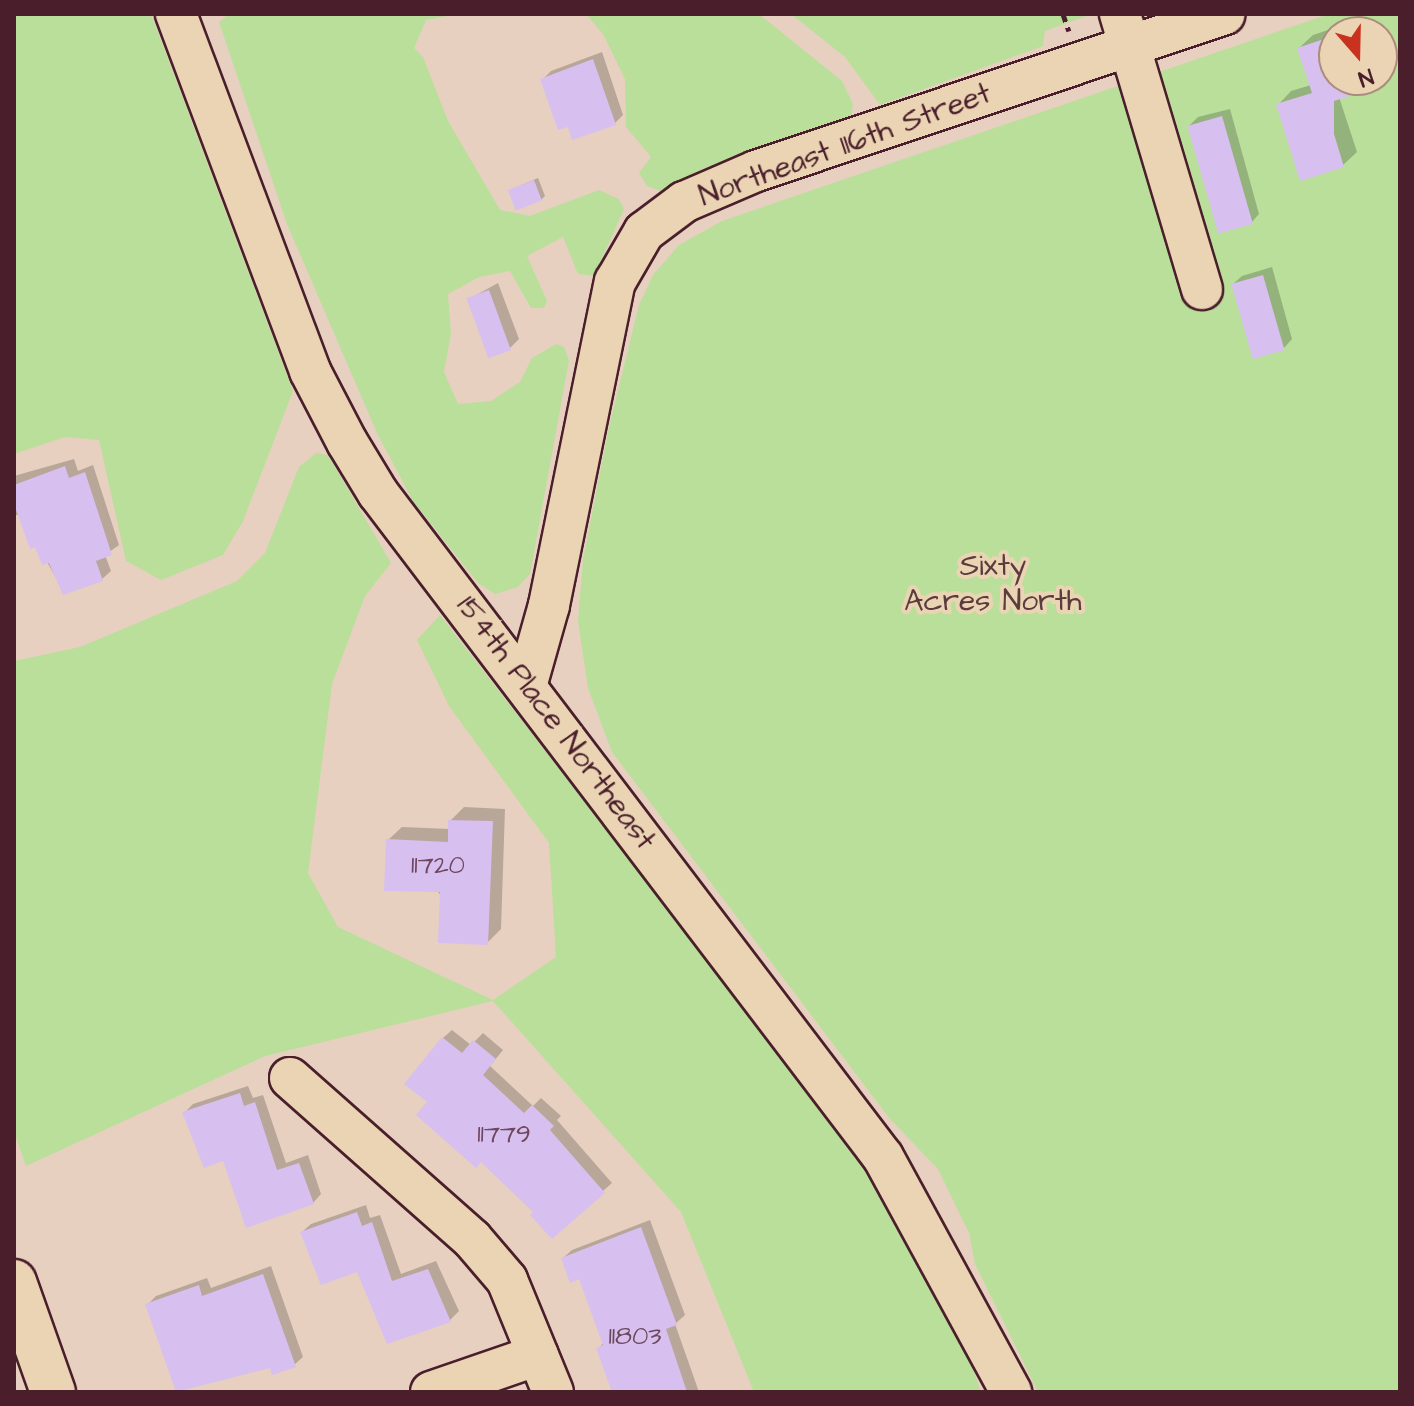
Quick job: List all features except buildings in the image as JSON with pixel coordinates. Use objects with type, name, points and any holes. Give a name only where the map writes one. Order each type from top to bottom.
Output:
[{"type":"main road","points":[[14,1282],[53,1392]]},
{"type":"street","name":"154th Place Northeast","points":[[176,14],[325,402],[378,493],[527,683],[883,1157],[1011,1392]]},
{"type":"street","name":"Northeast 116th Street","points":[[527,683],[549,605],[615,282],[644,232],[684,202],[756,171],[1126,30],[1224,14]]},
{"type":"street","points":[[1126,30],[1202,289]]},
{"type":"street","points":[[290,1078],[472,1239],[507,1280],[553,1392]]},
{"type":"street","points":[[431,1392],[538,1355]]},
{"type":"green space","points":[[14,14],[151,14],[293,391],[243,521],[223,555],[161,580],[126,561],[99,440],[65,437],[14,454]]},
{"type":"green space","points":[[229,14],[458,14],[426,20],[414,48],[423,57],[448,121],[500,210],[530,216],[599,190],[619,199],[624,209],[594,276],[578,274],[563,237],[527,256],[547,301],[544,308],[531,308],[510,271],[479,277],[448,294],[451,333],[444,372],[458,404],[491,401],[520,382],[532,358],[556,344],[564,347],[569,360],[530,574],[518,587],[495,594],[478,583],[413,501],[377,433],[287,224],[219,22]]},
{"type":"green space","points":[[586,14],[759,14],[842,81],[853,104],[851,116],[704,168],[661,191],[647,186],[639,173],[651,157],[626,127],[625,79],[603,34]]},
{"type":"green space","points":[[791,14],[1092,14],[1045,31],[1043,46],[880,105],[845,57]]},
{"type":"green space","name":"Sixty Acres North","points":[[1400,14],[1400,1392],[1038,1392],[975,1264],[969,1233],[938,1169],[890,1119],[612,752],[588,688],[578,621],[583,560],[609,427],[639,305],[653,275],[679,245],[722,221],[1318,18],[1318,96],[1398,96],[1398,16],[1323,16]]},
{"type":"green space","points":[[316,453],[328,455],[391,563],[365,596],[332,684],[308,873],[338,927],[493,1000],[556,957],[549,843],[449,706],[417,640],[440,615],[851,1146],[962,1337],[981,1392],[754,1392],[681,1212],[493,1001],[265,1056],[26,1166],[14,1132],[14,661],[80,647],[237,581],[265,553],[299,467]]}]
